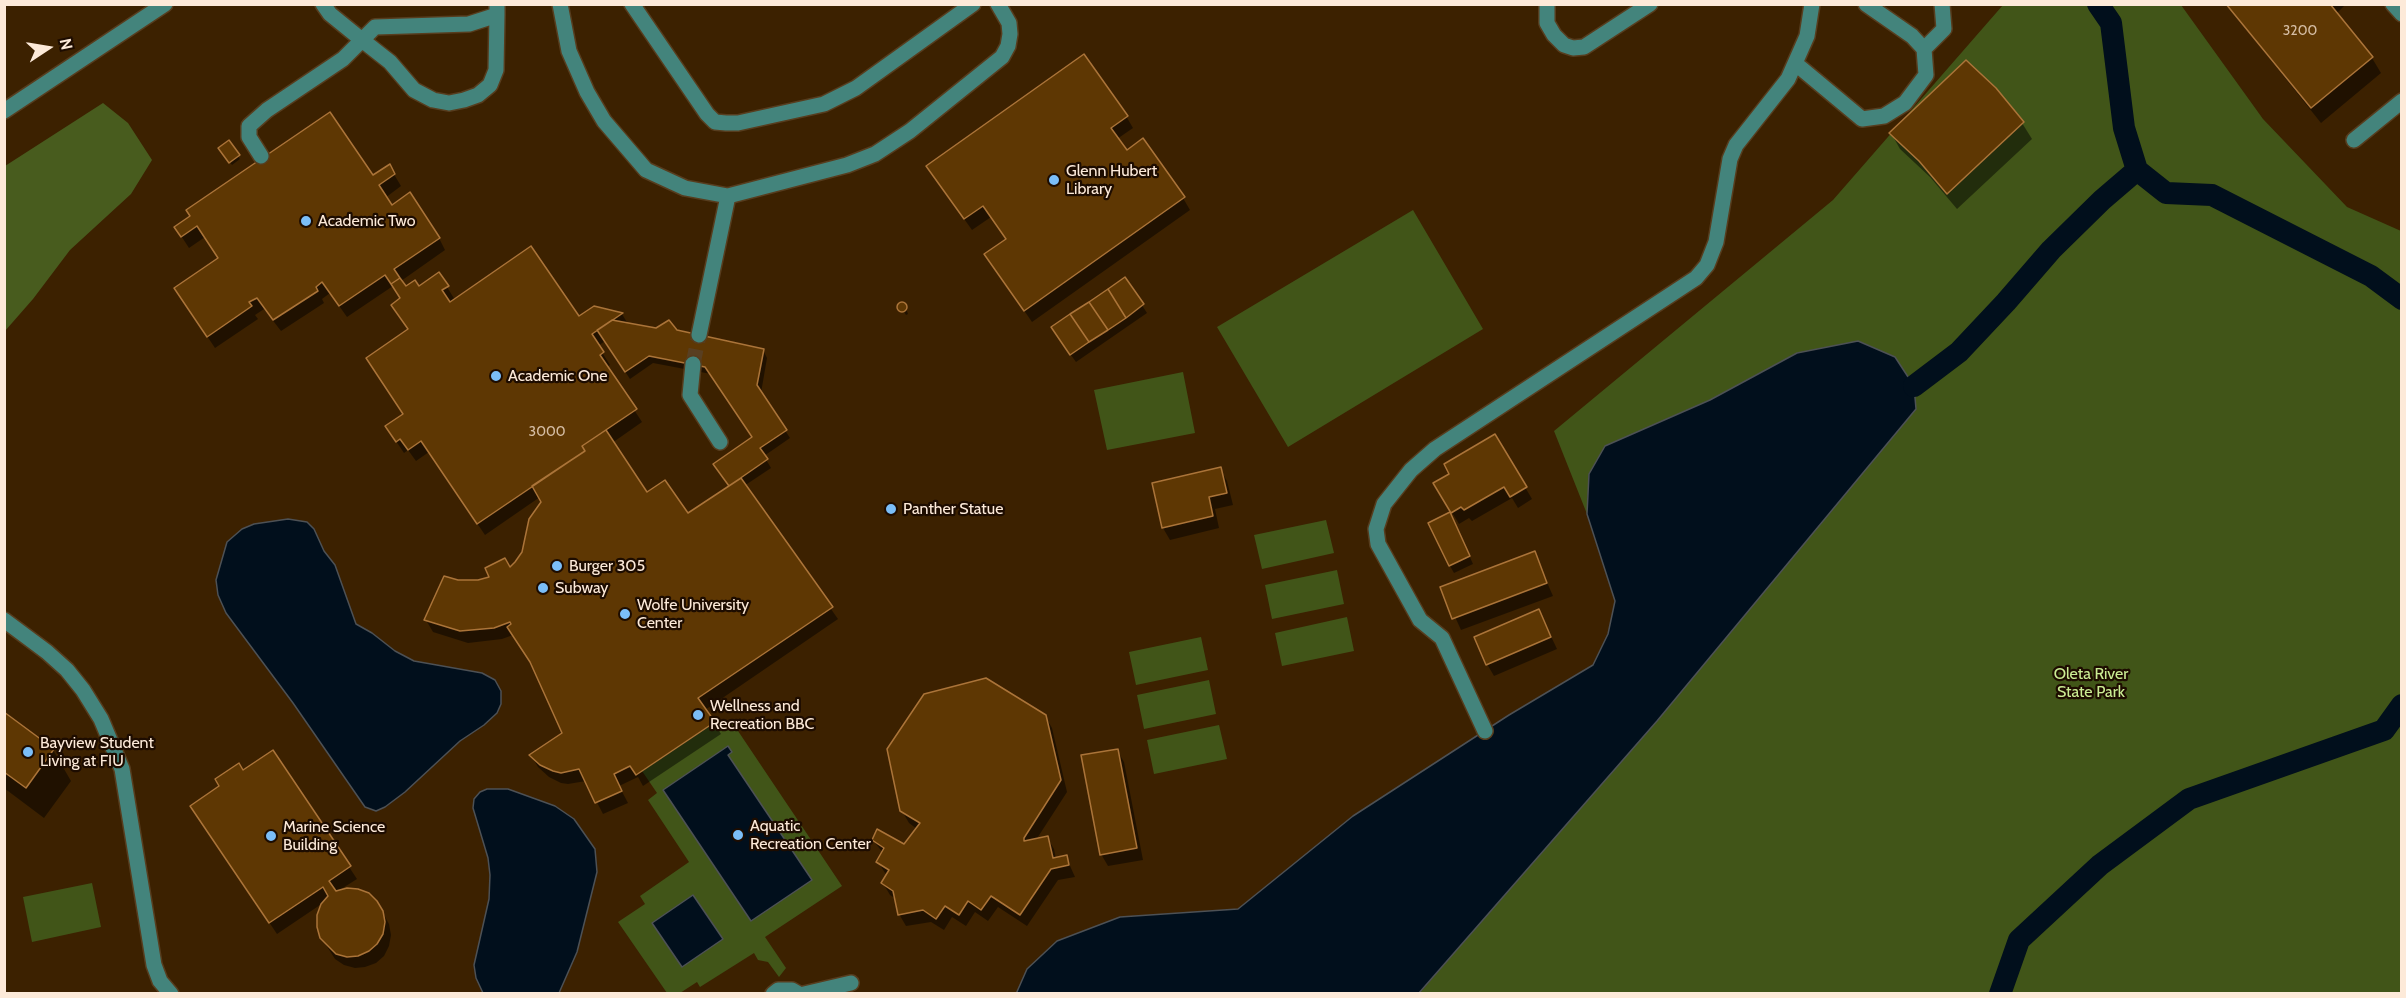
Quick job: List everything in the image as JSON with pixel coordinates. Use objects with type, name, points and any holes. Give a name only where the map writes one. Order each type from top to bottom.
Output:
[{"type":"street","points":[[4,111],[165,4]]},
{"type":"street","points":[[261,156],[249,137],[249,126],[267,110],[343,59],[362,40],[375,27],[469,24],[497,10],[498,53],[496,70],[490,85],[478,95],[464,100],[449,103],[433,100],[414,90],[390,62],[362,40],[330,14],[323,4]]},
{"type":"street","points":[[560,4],[569,51],[587,92],[604,121],[646,170],[685,188],[728,196],[847,165],[875,154],[910,131],[1002,57],[1011,34],[1009,23],[998,4]]},
{"type":"street","points":[[632,4],[707,114],[715,122],[738,123],[824,104],[856,88],[973,4]]},
{"type":"street","points":[[1547,4],[1547,23],[1554,35],[1564,45],[1574,48],[1584,47],[1650,4]]},
{"type":"street","points":[[1485,731],[1442,638],[1420,620],[1378,544],[1376,529],[1384,504],[1411,470],[1435,449],[1680,291],[1696,278],[1707,265],[1716,242],[1730,159],[1736,145],[1778,94],[1796,64],[1807,36],[1812,4]]},
{"type":"street","points":[[1796,64],[1862,119],[1884,116],[1905,103],[1926,75],[1924,49],[1912,36],[1866,4]]},
{"type":"street","points":[[1924,49],[1944,29],[1942,4]]},
{"type":"street","points":[[2393,4],[2402,14]]},
{"type":"street","points":[[2354,140],[2402,101]]},
{"type":"street","points":[[699,335],[728,196]]},
{"type":"street","points":[[693,364],[690,395],[720,442]]},
{"type":"street","points":[[4,620],[67,670],[101,719],[122,769],[154,965],[160,981],[171,993]]},
{"type":"street","points":[[804,993],[851,983]]},
{"type":"street","points":[[773,993],[785,990],[799,993]]},
{"type":"green space","name":"Oleta River State Park","points":[[2003,5],[2181,5],[2263,119],[2347,207],[2401,231],[2401,993],[1419,994],[1916,409],[1914,386],[1797,353],[1710,400],[1589,474],[1587,514],[1554,431],[1833,200]]},
{"type":"green space","points":[[103,103],[128,123],[152,160],[131,194],[70,250],[33,299],[5,331],[5,166]]},
{"type":"green space","points":[[1413,210],[1483,329],[1288,447],[1217,327]]},
{"type":"green space","points":[[1183,372],[1195,433],[1107,450],[1094,390]]},
{"type":"green space","points":[[1326,520],[1334,553],[1262,569],[1254,535]]},
{"type":"green space","points":[[1337,570],[1344,604],[1272,619],[1265,585]]},
{"type":"green space","points":[[1347,617],[1354,651],[1282,666],[1275,633]]},
{"type":"green space","points":[[1201,637],[1208,670],[1136,685],[1129,652]]},
{"type":"green space","points":[[1209,680],[1216,714],[1144,729],[1137,695]]},
{"type":"green space","points":[[718,720],[723,726],[732,722],[842,886],[765,937],[786,968],[779,977],[768,962],[758,960],[754,953],[700,987],[697,982],[680,993],[667,993],[618,922],[645,904],[640,896],[689,862],[648,800],[657,793],[642,771]]},
{"type":"green space","points":[[1219,725],[1227,759],[1154,774],[1147,740]]},
{"type":"green space","points":[[92,883],[101,927],[32,942],[23,897]]},
{"type":"water","points":[[1858,341],[1895,357],[1914,386],[1916,409],[1657,721],[1419,993],[1016,994],[1027,969],[1057,941],[1120,917],[1238,909],[1353,816],[1509,715],[1593,665],[1608,634],[1615,601],[1587,514],[1589,474],[1605,446],[1710,400],[1797,353]]},
{"type":"water","points":[[288,519],[307,522],[314,529],[324,551],[335,565],[356,624],[414,661],[482,673],[495,680],[501,691],[501,704],[497,713],[460,741],[405,792],[376,811],[365,807],[293,703],[226,613],[218,595],[216,580],[227,542],[242,529],[254,524]]},
{"type":"water","name":"Aquatic Recreation Center","points":[[728,746],[732,752],[728,755],[812,880],[751,921],[663,790]]},
{"type":"water","points":[[487,789],[508,789],[555,806],[574,819],[595,849],[597,872],[577,952],[559,993],[483,993],[476,978],[474,965],[489,899],[490,875],[488,858],[473,808],[474,799],[480,792]]},
{"type":"water","points":[[693,895],[723,939],[682,967],[652,923]]},
{"type":"building","points":[[2226,4],[2330,4],[2373,57],[2311,108]]},
{"type":"building","name":"Glenn Hubert Library","points":[[1084,54],[1128,116],[1111,128],[1127,150],[1143,138],[1185,197],[1024,311],[984,254],[1006,239],[983,206],[964,219],[926,166]]},
{"type":"building","points":[[1966,60],[1996,88],[2024,122],[1947,194],[1919,161],[1889,133]]},
{"type":"building","name":"Academic Two","points":[[330,112],[373,175],[390,164],[395,174],[379,185],[392,205],[410,192],[440,238],[394,269],[400,278],[391,284],[385,275],[339,306],[322,282],[316,287],[318,291],[273,320],[257,298],[249,302],[252,306],[207,337],[174,288],[218,258],[197,226],[181,237],[174,227],[190,216],[186,210]]},
{"type":"building","points":[[229,140],[240,155],[229,163],[218,148]]},
{"type":"building","name":"Academic One","points":[[531,246],[579,316],[594,306],[623,313],[592,334],[604,352],[600,355],[637,409],[582,446],[585,451],[477,524],[421,441],[408,450],[400,439],[396,442],[385,426],[403,414],[366,358],[408,329],[391,305],[400,298],[391,284],[400,278],[406,286],[415,280],[419,286],[439,272],[449,286],[442,290],[450,302]]},
{"type":"building","points":[[1125,277],[1144,304],[1126,318],[1108,289]]},
{"type":"building","points":[[1108,289],[1126,318],[1108,330],[1089,302]]},
{"type":"building","points":[[902,302],[907,307],[902,312],[897,307]]},
{"type":"building","points":[[1089,302],[1108,330],[1089,342],[1070,314]]},
{"type":"building","points":[[1070,314],[1089,342],[1070,355],[1051,327]]},
{"type":"building","points":[[612,320],[656,328],[669,320],[677,330],[764,349],[757,385],[787,430],[760,448],[768,459],[729,486],[713,464],[752,437],[705,367],[649,356],[625,372],[597,330]]},
{"type":"building","name":"Wolfe University Center","points":[[606,430],[647,492],[665,480],[688,513],[741,478],[833,607],[698,698],[715,722],[636,775],[630,766],[614,774],[622,791],[595,803],[579,769],[561,773],[553,771],[540,765],[529,755],[562,733],[530,662],[507,627],[511,624],[510,622],[494,628],[460,631],[424,620],[444,576],[458,580],[478,580],[489,577],[485,568],[505,558],[510,567],[515,562],[522,552],[529,519],[541,502],[532,486],[585,451],[582,446]]},
{"type":"building","points":[[1495,434],[1527,487],[1510,497],[1504,487],[1464,510],[1461,507],[1451,513],[1433,483],[1449,474],[1444,464]]},
{"type":"building","points":[[1221,467],[1227,493],[1209,497],[1213,516],[1162,528],[1152,483]]},
{"type":"building","points":[[1450,512],[1470,556],[1449,566],[1428,523]]},
{"type":"building","points":[[1535,551],[1547,583],[1452,619],[1440,587]]},
{"type":"building","points":[[1539,609],[1551,637],[1486,665],[1474,637]]},
{"type":"building","points":[[986,678],[1046,715],[1061,780],[1024,841],[1048,836],[1053,858],[1067,855],[1069,865],[1051,869],[1020,915],[991,896],[981,910],[968,901],[959,915],[945,906],[936,919],[923,910],[898,915],[893,891],[881,883],[889,870],[876,862],[884,848],[872,840],[877,829],[904,844],[920,823],[900,811],[887,749],[924,694]]},
{"type":"building","name":"Bayview Student Living at FIU","points":[[4,712],[54,749],[26,788],[4,772]]},
{"type":"building","points":[[1118,749],[1137,848],[1100,855],[1081,755]]},
{"type":"building","name":"Marine Science Building","points":[[273,750],[351,866],[329,881],[336,891],[347,888],[369,893],[383,911],[385,922],[383,934],[377,944],[358,956],[347,957],[336,954],[320,938],[317,915],[321,904],[328,896],[323,887],[269,923],[190,806],[219,786],[215,779],[239,763],[243,770]]},
{"type":"waterway","points":[[2098,4],[2111,23],[2124,128],[2137,170]]},
{"type":"waterway","points":[[1914,386],[1959,352],[2051,250],[2102,200],[2137,170],[2166,193],[2212,195],[2371,276],[2402,299]]},
{"type":"waterway","points":[[2000,994],[2019,940],[2100,865],[2189,799],[2384,730],[2402,705]]},
{"type":"tunnel","points":[[693,364],[699,335]]},
{"type":"place","name":"Glenn Hubert Library","points":[[1054,180]]},
{"type":"place","name":"Academic Two","points":[[306,221]]},
{"type":"place","name":"Academic One","points":[[496,376]]},
{"type":"place","name":"Panther Statue","points":[[891,509]]},
{"type":"place","name":"Burger 305","points":[[557,566]]},
{"type":"place","name":"Subway","points":[[543,588]]},
{"type":"place","name":"Wolfe University Center","points":[[625,614]]},
{"type":"place","name":"Wellness and Recreation BBC","points":[[698,715]]},
{"type":"place","name":"Bayview Student Living at FIU","points":[[28,752]]},
{"type":"place","name":"Aquatic Recreation Center","points":[[738,835]]},
{"type":"place","name":"Marine Science Building","points":[[271,836]]}]
